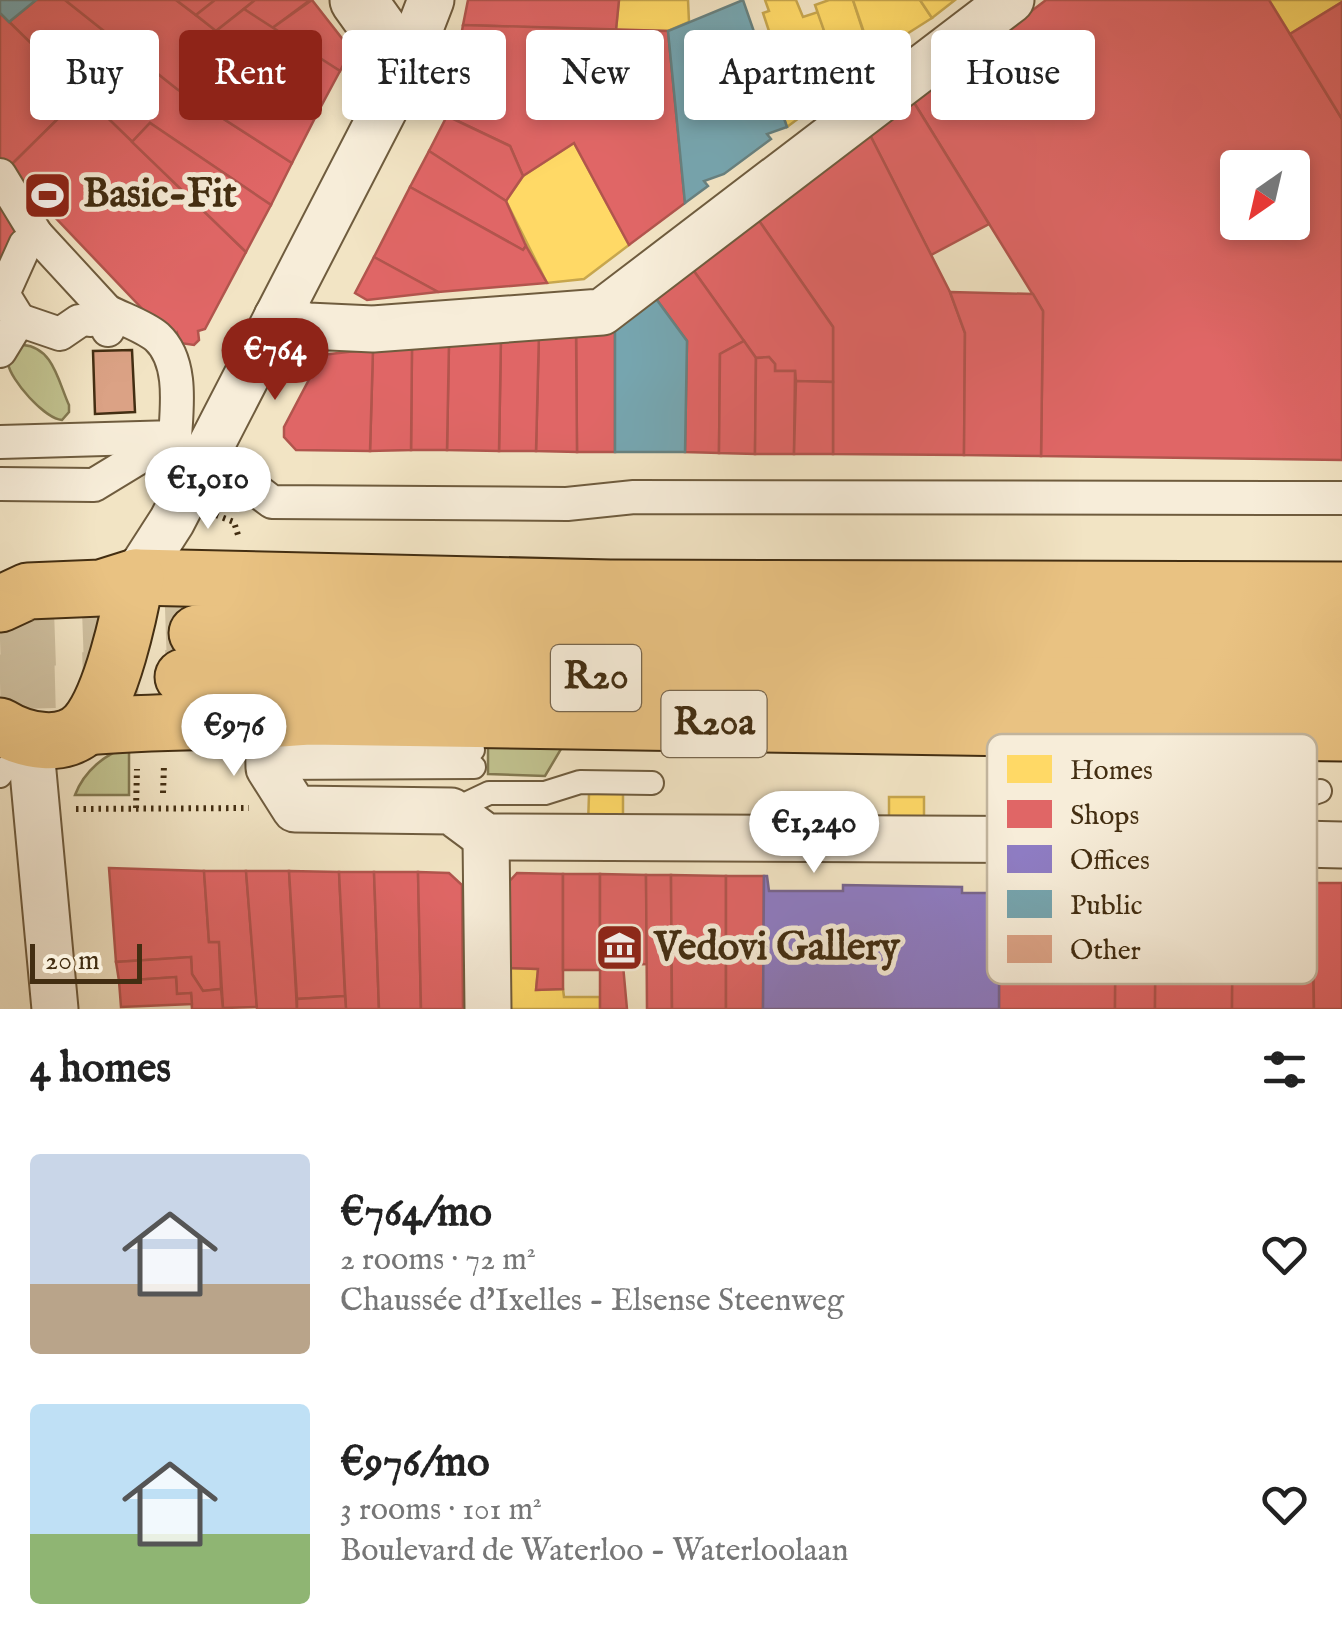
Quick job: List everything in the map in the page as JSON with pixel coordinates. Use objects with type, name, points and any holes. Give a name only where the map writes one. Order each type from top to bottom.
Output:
[{"type":"main road","points":[[610,588],[1008,661],[1214,730]]},
{"type":"main road","points":[[0,603],[28,591],[1342,590]]},
{"type":"main road","points":[[7,745],[59,739],[86,727],[102,701],[122,591]]},
{"type":"main road","name":"R20","points":[[190,655],[1008,661],[1342,642]]},
{"type":"main road","points":[[838,724],[1008,661]]},
{"type":"main road","name":"R20","points":[[1008,661],[1342,689]]},
{"type":"main road","name":"R20a","points":[[86,727],[138,722],[269,745],[309,716],[1342,733]]},
{"type":"street","points":[[358,0],[379,30]]},
{"type":"street","points":[[420,30],[431,0]]},
{"type":"street","points":[[277,317],[308,326],[373,329],[602,312],[1011,0]]},
{"type":"street","points":[[122,591],[172,521],[379,120]]},
{"type":"street","points":[[0,175],[30,240],[96,321],[157,338],[179,359],[185,396],[182,442]]},
{"type":"street","points":[[30,240],[4,294],[19,320],[60,334],[96,321]]},
{"type":"street","points":[[0,351],[19,320]]},
{"type":"street","points":[[0,442],[182,442]]},
{"type":"street","points":[[0,484],[94,485],[182,442]]},
{"type":"street","points":[[223,465],[272,502],[567,504],[634,497],[1342,498]]},
{"type":"street","points":[[7,745],[27,828],[55,1009]]},
{"type":"street","points":[[269,745],[295,809],[468,824],[987,836]]},
{"type":"street","points":[[468,824],[488,1009]]},
{"type":"street","points":[[1317,844],[1342,845]]},
{"type":"lane","points":[[269,745],[474,758]]},
{"type":"lane","points":[[468,824],[489,793],[546,793],[580,782],[652,783]]},
{"type":"path","points":[[27,828],[150,807],[295,809]]},
{"type":"green space","points":[[23,345],[41,352],[53,367],[69,405],[62,420],[38,406],[10,370],[8,363]]},
{"type":"green space","points":[[488,743],[564,744],[545,776],[488,774]]},
{"type":"green space","points":[[129,746],[129,795],[75,795],[96,764]]},
{"type":"building: Homes","points":[[619,0],[688,0],[689,22],[668,31],[616,30]]},
{"type":"building: Homes","points":[[765,0],[796,0],[803,17],[818,12],[824,30],[769,30],[763,13],[769,11]]},
{"type":"building: Homes","points":[[829,0],[853,0],[863,30],[824,30],[815,5]]},
{"type":"building: Homes","points":[[853,0],[920,0],[932,18],[911,31],[863,30]]},
{"type":"building: Homes","points":[[920,0],[955,0],[932,18]]},
{"type":"building: Homes","points":[[1269,0],[1342,0],[1342,2],[1290,34]]},
{"type":"building: Homes","points":[[574,143],[629,245],[584,279],[547,283],[506,201],[523,176]]},
{"type":"building: Homes","points":[[589,794],[623,794],[623,815],[588,825]]},
{"type":"building: Homes","points":[[889,797],[924,797],[924,819],[889,828]]},
{"type":"building: Homes","points":[[506,968],[538,969],[536,990],[563,989],[564,997],[600,997],[600,1009],[506,1009]]},
{"type":"building: Shops","points":[[36,0],[65,0],[103,30],[30,30],[30,42],[9,22]]},
{"type":"building: Shops","points":[[65,0],[176,0],[215,30],[179,30],[179,90],[159,75],[159,30],[103,30]]},
{"type":"building: Shops","points":[[176,0],[215,0],[196,15]]},
{"type":"building: Shops","points":[[215,0],[255,0],[217,30],[196,15]]},
{"type":"building: Shops","points":[[255,0],[310,0],[271,29],[244,9]]},
{"type":"building: Shops","points":[[312,0],[342,38],[340,71],[322,60],[322,30],[271,29]]},
{"type":"building: Shops","points":[[468,0],[619,0],[616,30],[463,25]]},
{"type":"building: Shops","points":[[1046,0],[1269,0],[1342,119],[1342,460],[1041,456],[1043,311],[913,101],[931,87],[931,120],[1095,120],[1095,30],[1006,30]]},
{"type":"building: Shops","points":[[1342,2],[1342,119],[1290,34]]},
{"type":"building: Shops","points":[[244,9],[277,30],[217,30]]},
{"type":"building: Shops","points":[[0,13],[30,42],[30,120],[57,120],[8,168],[0,160]]},
{"type":"building: Shops","points":[[463,25],[634,30],[526,30],[526,120],[664,120],[664,31],[668,31],[685,203],[629,245],[574,143],[523,176],[510,146],[455,120],[506,120],[506,30],[462,30]]},
{"type":"building: Shops","points":[[322,59],[340,71],[322,104]]},
{"type":"building: Shops","points":[[159,75],[179,90],[179,120],[225,120],[292,163],[271,205],[150,123],[132,142],[109,120],[159,120]]},
{"type":"building: Shops","points":[[911,102],[989,224],[931,255],[869,133],[887,120],[911,120]]},
{"type":"building: Shops","points":[[57,120],[110,120],[246,252],[205,329],[198,331],[199,340],[194,345],[180,343],[177,333],[172,340],[8,168]]},
{"type":"building: Shops","points":[[225,120],[314,120],[292,163]]},
{"type":"building: Shops","points":[[445,120],[455,120],[510,146],[523,176],[506,201],[429,151]]},
{"type":"building: Shops","points":[[150,123],[271,205],[246,252],[132,142]]},
{"type":"building: Shops","points":[[869,133],[950,292],[965,333],[964,455],[833,454],[833,327],[755,215]]},
{"type":"building: Shops","points":[[429,151],[506,201],[526,246],[523,250],[410,187]]},
{"type":"building: Shops","points":[[410,187],[523,250],[526,246],[547,283],[438,292],[374,257]]},
{"type":"building: Shops","points":[[0,207],[41,250],[0,290]]},
{"type":"building: Shops","points":[[755,215],[833,327],[833,382],[796,381],[795,371],[775,371],[769,357],[756,358],[691,267]]},
{"type":"building: Shops","points":[[374,257],[438,292],[367,300],[355,293]]},
{"type":"building: Shops","points":[[691,267],[744,341],[720,354],[719,453],[685,452],[687,341],[654,296]]},
{"type":"building: Shops","points":[[950,292],[1033,294],[1043,311],[1041,456],[964,455],[965,333]]},
{"type":"building: Shops","points":[[615,325],[615,452],[577,452],[576,329]]},
{"type":"building: Shops","points":[[576,329],[577,452],[536,451],[539,333]]},
{"type":"building: Shops","points":[[539,333],[536,451],[499,451],[501,336]]},
{"type":"building: Shops","points":[[501,336],[499,451],[447,450],[449,342]]},
{"type":"building: Shops","points":[[744,341],[756,358],[755,454],[719,453],[720,354]]},
{"type":"building: Shops","points":[[449,342],[447,450],[411,450],[412,346]]},
{"type":"building: Shops","points":[[412,346],[411,450],[370,451],[373,349]]},
{"type":"building: Shops","points":[[373,349],[370,451],[296,450],[284,437],[284,427],[322,355]]},
{"type":"building: Shops","points":[[769,357],[775,371],[795,371],[794,454],[755,454],[756,358]]},
{"type":"building: Shops","points":[[796,381],[833,382],[833,454],[794,454]]},
{"type":"building: Shops","points":[[109,868],[204,871],[209,942],[219,942],[221,989],[203,991],[192,974],[191,957],[116,962]]},
{"type":"building: Shops","points":[[204,871],[246,871],[257,1007],[223,1008],[219,942],[209,942]]},
{"type":"building: Shops","points":[[246,871],[289,871],[297,1009],[257,1009]]},
{"type":"building: Shops","points":[[289,871],[339,872],[345,996],[297,999]]},
{"type":"building: Shops","points":[[339,872],[374,872],[379,1009],[346,1009]]},
{"type":"building: Shops","points":[[374,872],[418,872],[421,1009],[379,1009]]},
{"type":"building: Shops","points":[[418,872],[449,873],[462,885],[463,1009],[421,1009]]},
{"type":"building: Shops","points":[[517,873],[563,874],[563,989],[536,990],[538,969],[506,968],[505,886]]},
{"type":"building: Shops","points":[[563,874],[600,874],[600,970],[563,970]]},
{"type":"building: Shops","points":[[600,874],[646,875],[647,964],[623,965],[627,1009],[600,1009]]},
{"type":"building: Shops","points":[[646,875],[671,875],[672,1009],[647,1009]]},
{"type":"building: Shops","points":[[671,875],[726,876],[726,1009],[672,1009]]},
{"type":"building: Shops","points":[[726,876],[764,876],[763,1009],[726,1009]]},
{"type":"building: Shops","points":[[1317,883],[1342,883],[1342,1009],[1314,1009]]},
{"type":"building: Shops","points":[[191,957],[192,974],[203,991],[221,989],[223,1009],[192,1009],[191,993],[177,994],[176,977],[119,981],[116,962]]},
{"type":"building: Shops","points":[[176,977],[177,994],[191,993],[192,1004],[121,1007],[119,981]]},
{"type":"building: Shops","points":[[999,984],[1115,984],[1115,1009],[999,1009]]},
{"type":"building: Shops","points":[[1115,984],[1155,984],[1155,1009],[1115,1009]]},
{"type":"building: Shops","points":[[1155,984],[1232,984],[1232,1009],[1155,1009]]},
{"type":"building: Shops","points":[[1232,984],[1314,984],[1314,1009],[1232,1009]]},
{"type":"building: Shops","points":[[345,996],[346,1009],[297,1009],[297,999]]},
{"type":"building: Offices","points":[[764,876],[769,891],[843,891],[843,885],[962,887],[962,893],[987,893],[987,984],[999,984],[999,1009],[763,1009]]},
{"type":"building: Public","points":[[0,0],[36,0],[9,22],[0,13]]},
{"type":"building: Public","points":[[743,0],[753,30],[684,30],[684,120],[785,120],[787,127],[767,134],[771,139],[724,174],[704,181],[708,186],[685,203],[668,31]]},
{"type":"building: Public","points":[[654,296],[687,341],[685,452],[615,452],[615,325]]},
{"type":"building: Other","points":[[132,350],[135,412],[95,414],[93,351]]},
{"type":"tunnel","points":[[0,640],[197,633]]},
{"type":"tunnel","points":[[0,682],[183,677]]},
{"type":"place","name":"Basic-Fit","points":[[48,195]]},
{"type":"place","name":"Vedovi Gallery","points":[[619,948]]}]
